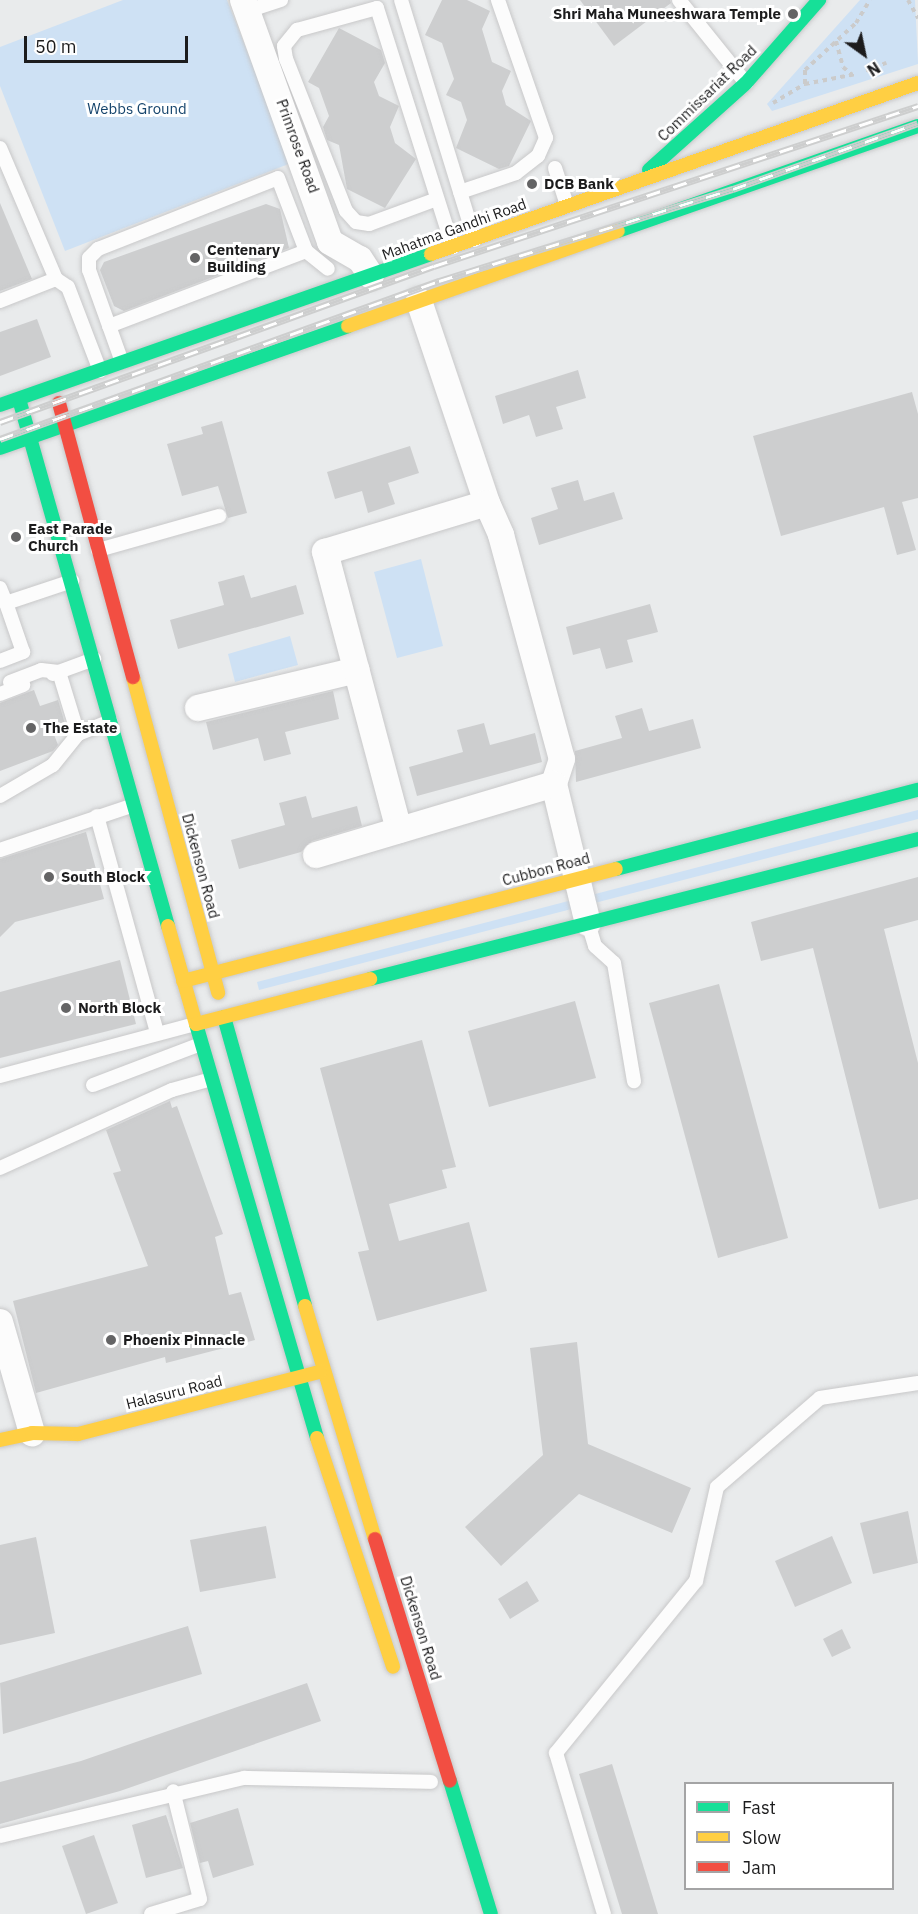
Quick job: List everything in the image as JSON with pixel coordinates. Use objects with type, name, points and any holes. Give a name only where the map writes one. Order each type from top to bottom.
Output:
[{"type":"main road","name":"Commissariat Road","points":[[639,180],[746,83],[819,0]]},
{"type":"main road","name":"Mahatma Gandhi Road","points":[[0,405],[123,364],[918,83]]},
{"type":"main road","points":[[0,448],[918,126]]},
{"type":"main road","name":"Dickenson Road","points":[[54,387],[66,424],[224,1017],[318,1353],[491,1914]]},
{"type":"main road","points":[[19,399],[32,436],[113,720],[134,805],[291,1360],[398,1680]]},
{"type":"main road","name":"Cubbon Road","points":[[183,981],[918,790]]},
{"type":"main road","points":[[196,1023],[918,839]]},
{"type":"main road","points":[[275,1364],[318,1353]]},
{"type":"main road","name":"Halasuru Road","points":[[0,1440],[32,1433],[78,1434],[324,1371]]},
{"type":"main road","name":"Halasuru Road","points":[[32,1433],[58,1418]]},
{"type":"street","name":"Primrose Road","points":[[245,6],[330,242],[360,259],[371,276]]},
{"type":"street","points":[[419,300],[487,503],[501,535],[562,759],[554,784],[580,876],[588,923]]},
{"type":"street","points":[[399,830],[325,552],[487,503]]},
{"type":"street","points":[[198,708],[357,670]]},
{"type":"street","points":[[316,855],[554,784]]},
{"type":"street","points":[[0,1322],[32,1433]]},
{"type":"lane","points":[[245,6],[281,0]]},
{"type":"lane","points":[[460,192],[516,173],[538,156],[546,138],[498,0]]},
{"type":"lane","points":[[679,0],[746,83]]},
{"type":"lane","points":[[437,199],[369,224],[356,222],[346,211],[286,59],[284,46],[297,30],[400,1],[475,240]]},
{"type":"lane","points":[[377,8],[453,247]]},
{"type":"lane","points":[[0,148],[56,279],[68,287],[100,371]]},
{"type":"lane","points":[[555,168],[567,206]]},
{"type":"lane","points":[[123,364],[89,258],[278,178],[306,251],[328,270]]},
{"type":"lane","points":[[109,326],[306,251]]},
{"type":"lane","points":[[0,301],[56,279]]},
{"type":"lane","points":[[98,550],[219,516]]},
{"type":"lane","points":[[6,603],[72,581]]},
{"type":"lane","points":[[0,588],[23,652],[0,662]]},
{"type":"lane","points":[[0,694],[94,658]]},
{"type":"lane","points":[[10,682],[41,670],[65,669]]},
{"type":"lane","points":[[65,669],[85,731]]},
{"type":"lane","points":[[0,796],[53,765],[85,731],[113,720]]},
{"type":"lane","points":[[0,850],[134,805]]},
{"type":"lane","points":[[97,816],[157,1033]]},
{"type":"lane","points":[[588,923],[595,946],[614,963],[634,1081]]},
{"type":"lane","points":[[0,1076],[196,1023]]},
{"type":"lane","points":[[93,1085],[201,1044]]},
{"type":"lane","points":[[0,1167],[172,1090],[212,1079]]},
{"type":"lane","points":[[604,1914],[556,1753],[696,1581],[717,1486],[820,1398],[918,1383]]},
{"type":"lane","points":[[0,1836],[173,1791],[244,1778],[431,1782]]},
{"type":"lane","points":[[151,1914],[200,1899],[173,1791]]},
{"type":"path","points":[[805,84],[805,70],[836,40],[870,0]]},
{"type":"path","points":[[908,0],[918,18]]},
{"type":"path","points":[[836,40],[843,67],[852,75]]},
{"type":"path","points":[[773,103],[805,84],[852,75],[896,61]]},
{"type":"green space","name":"Webbs Ground","points":[[123,0],[227,0],[291,163],[65,251],[0,86],[0,47]]},
{"type":"green space","points":[[860,0],[915,0],[918,64],[772,111],[767,104]]},
{"type":"green space","points":[[421,559],[443,646],[397,658],[374,572]]},
{"type":"green space","points":[[290,636],[298,665],[235,682],[228,654]]},
{"type":"green space","points":[[918,810],[918,819],[259,990],[257,982]]},
{"type":"building","points":[[442,0],[467,0],[490,11],[482,29],[492,62],[511,71],[502,91],[506,105],[531,121],[509,166],[499,169],[456,148],[467,120],[461,102],[446,95],[454,79],[442,43],[425,35]]},
{"type":"building","points":[[580,0],[670,0],[671,3],[614,46]]},
{"type":"building","points":[[339,28],[381,50],[385,63],[374,82],[379,96],[399,106],[390,127],[395,143],[416,159],[385,208],[347,189],[339,145],[327,140],[323,127],[329,116],[319,88],[308,82]]},
{"type":"building","points":[[0,203],[32,279],[0,291]]},
{"type":"building","name":"Centenary Building","points":[[266,204],[280,209],[289,248],[124,311],[114,306],[100,270],[104,262]]},
{"type":"building","points":[[37,319],[51,357],[0,376],[0,332]]},
{"type":"building","points":[[578,370],[586,398],[556,407],[563,429],[536,437],[529,415],[503,424],[495,396]]},
{"type":"building","points":[[912,392],[918,414],[918,498],[902,502],[916,550],[897,555],[884,507],[781,536],[753,436]]},
{"type":"building","points":[[222,421],[247,513],[228,518],[218,486],[182,496],[167,444],[203,434],[201,427]]},
{"type":"building","points":[[410,446],[419,473],[388,483],[395,504],[368,513],[362,491],[335,499],[327,472]]},
{"type":"building","points":[[578,480],[584,501],[614,492],[623,519],[539,545],[531,518],[558,509],[551,488]]},
{"type":"building","points":[[244,575],[251,598],[296,585],[304,614],[178,649],[170,620],[224,605],[218,582]]},
{"type":"building","points":[[650,604],[658,632],[627,640],[633,662],[606,669],[600,648],[573,655],[566,627]]},
{"type":"building","name":"The Estate","points":[[34,690],[40,706],[58,700],[66,727],[53,732],[58,745],[53,751],[0,771],[0,703]]},
{"type":"building","points":[[333,691],[339,719],[285,732],[291,754],[264,761],[258,738],[213,750],[206,722]]},
{"type":"building","points":[[642,708],[649,731],[693,719],[701,748],[576,782],[575,751],[622,738],[615,716]]},
{"type":"building","points":[[484,723],[490,745],[535,733],[542,762],[417,796],[409,767],[463,752],[457,730]]},
{"type":"building","points":[[306,796],[312,818],[357,806],[362,826],[312,841],[301,852],[239,869],[231,840],[285,825],[279,803]]},
{"type":"building","name":"South Block","points":[[86,832],[104,899],[15,922],[0,937],[0,859]]},
{"type":"building","points":[[918,877],[918,920],[884,929],[918,1063],[918,1199],[879,1209],[813,948],[761,961],[751,922]]},
{"type":"building","name":"North Block","points":[[120,960],[136,1024],[0,1058],[0,992]]},
{"type":"building","points":[[719,984],[788,1238],[718,1258],[649,1003]]},
{"type":"building","points":[[575,1001],[596,1078],[489,1107],[468,1031]]},
{"type":"building","points":[[422,1040],[456,1167],[442,1170],[447,1188],[389,1204],[399,1241],[469,1222],[487,1291],[377,1321],[358,1252],[369,1250],[320,1068]]},
{"type":"building","points":[[170,1101],[172,1108],[177,1106],[223,1234],[215,1237],[229,1295],[241,1292],[255,1340],[166,1363],[165,1357],[36,1393],[13,1301],[148,1266],[113,1173],[121,1171],[106,1130]]},
{"type":"building","points":[[577,1342],[588,1444],[691,1488],[672,1533],[579,1494],[501,1566],[465,1527],[543,1455],[530,1348]]},
{"type":"building","points":[[908,1511],[918,1563],[873,1574],[860,1523]]},
{"type":"building","points":[[266,1526],[276,1578],[200,1592],[190,1540]]},
{"type":"building","points":[[832,1536],[852,1583],[795,1607],[775,1561]]},
{"type":"building","points":[[36,1537],[55,1633],[0,1645],[0,1545]]},
{"type":"building","points":[[527,1581],[539,1601],[510,1619],[498,1599]]},
{"type":"building","points":[[188,1626],[202,1674],[3,1734],[0,1683]]},
{"type":"building","points":[[842,1629],[851,1648],[832,1657],[823,1639]]},
{"type":"building","points":[[307,1683],[321,1721],[120,1791],[0,1824],[0,1782],[81,1761]]},
{"type":"building","points":[[612,1764],[658,1914],[622,1914],[579,1774]]},
{"type":"building","points":[[238,1808],[254,1865],[213,1878],[208,1861],[200,1863],[190,1823]]},
{"type":"building","points":[[166,1815],[183,1868],[146,1878],[132,1825]]},
{"type":"building","points":[[94,1835],[118,1903],[86,1914],[62,1846]]},
{"type":"railway","points":[[0,422],[434,266],[918,106]]},
{"type":"railway","points":[[0,439],[439,281],[733,189],[918,123]]},
{"type":"traffic: fast","points":[[649,170],[746,83],[819,0]]},
{"type":"traffic: fast","points":[[618,231],[918,126]]},
{"type":"traffic: fast","points":[[0,405],[431,254]]},
{"type":"traffic: fast","points":[[0,448],[348,326]]},
{"type":"traffic: fast","points":[[19,399],[168,926]]},
{"type":"traffic: fast","points":[[616,869],[918,790]]},
{"type":"traffic: fast","points":[[370,979],[918,839]]},
{"type":"traffic: fast","points":[[224,1017],[305,1306]]},
{"type":"traffic: fast","points":[[196,1024],[317,1438]]},
{"type":"traffic: fast","points":[[450,1781],[491,1914]]},
{"type":"traffic: slow","points":[[431,254],[918,83]]},
{"type":"traffic: slow","points":[[348,326],[618,231]]},
{"type":"traffic: slow","points":[[133,677],[218,993]]},
{"type":"traffic: slow","points":[[183,981],[616,869]]},
{"type":"traffic: slow","points":[[168,926],[196,1024],[370,979]]},
{"type":"traffic: slow","points":[[305,1306],[375,1539]]},
{"type":"traffic: slow","points":[[0,1440],[32,1433],[78,1434],[320,1372]]},
{"type":"traffic: slow","points":[[317,1438],[393,1667]]},
{"type":"traffic: jam","points":[[59,403],[133,677]]},
{"type":"traffic: jam","points":[[375,1539],[450,1781]]},
{"type":"place","name":"Shri Maha Muneeshwara Temple","points":[[793,14]]},
{"type":"place","name":"DCB Bank","points":[[532,184]]},
{"type":"place","name":"Centenary Building","points":[[195,258]]},
{"type":"place","name":"East Parade Church","points":[[16,537]]},
{"type":"place","name":"The Estate","points":[[31,728]]},
{"type":"place","name":"South Block","points":[[49,877]]},
{"type":"place","name":"North Block","points":[[66,1008]]},
{"type":"place","name":"Phoenix Pinnacle","points":[[111,1340]]}]
